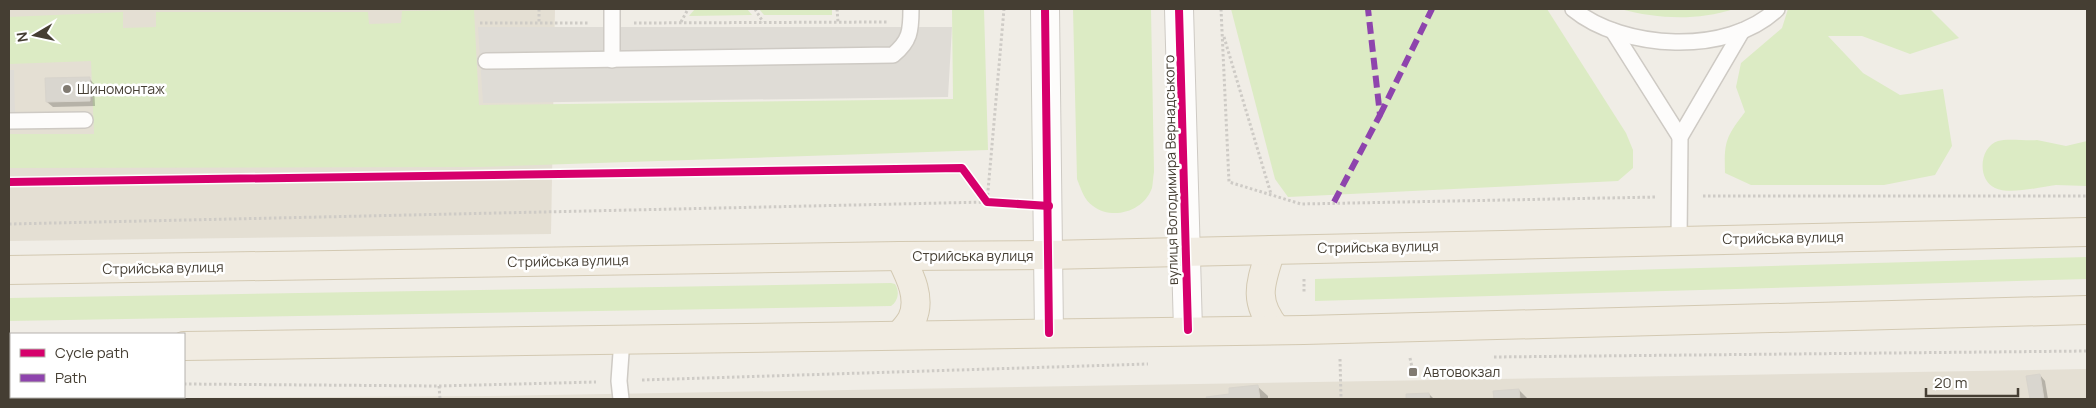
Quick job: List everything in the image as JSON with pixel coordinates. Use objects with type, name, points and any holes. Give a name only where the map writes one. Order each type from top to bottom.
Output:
[{"type":"main road","name":"Стрийська вулиця","points":[[9,270],[1047,255],[1574,245],[1679,240],[2087,232]]},
{"type":"main road","points":[[1271,250],[1263,274],[1260,294],[1265,316],[1276,329]]},
{"type":"main road","points":[[900,256],[911,278],[915,297],[912,318],[900,335]]},
{"type":"main road","points":[[185,346],[1402,328],[2087,310]]},
{"type":"street","points":[[1045,9],[1049,206],[1047,255],[1049,333]]},
{"type":"street","name":"вулиця Володимира Вернадського","points":[[1179,9],[1188,330]]},
{"type":"lane","points":[[1572,9],[1612,31],[1631,36],[1668,41],[1706,40],[1742,31],[1757,24],[1777,9]]},
{"type":"lane","points":[[486,61],[892,55],[904,46],[911,28],[911,15]]},
{"type":"lane","points":[[612,16],[612,60]]},
{"type":"lane","points":[[1612,31],[1680,138]]},
{"type":"lane","points":[[1679,240],[1680,138],[1742,31]]},
{"type":"lane","points":[[9,121],[85,120]]},
{"type":"lane","points":[[621,399],[619,381],[622,339]]},
{"type":"path","points":[[539,9],[539,23]]},
{"type":"path","points":[[680,22],[688,9]]},
{"type":"path","points":[[755,9],[764,22]]},
{"type":"path","points":[[837,9],[838,22]]},
{"type":"path","points":[[987,202],[1004,9]]},
{"type":"path","points":[[1221,9],[1229,182],[1301,204]]},
{"type":"path","points":[[480,23],[539,23],[612,16],[680,22],[838,22],[911,15]]},
{"type":"path","points":[[1222,32],[1271,195]]},
{"type":"path","points":[[977,188],[987,202]]},
{"type":"path","points":[[9,224],[996,202]]},
{"type":"path","points":[[1490,358],[2087,350]]},
{"type":"path","points":[[1340,358],[1340,399]]},
{"type":"path","points":[[1331,359],[1349,358]]},
{"type":"path","points":[[1402,358],[1420,358]]},
{"type":"path","points":[[1410,358],[1413,372]]},
{"type":"path","points":[[185,384],[439,386],[1156,364]]},
{"type":"path","points":[[439,386],[440,399]]},
{"type":"shaded area","points":[[9,9],[555,9],[551,234],[9,241]]},
{"type":"shaded area","points":[[478,27],[952,27],[948,97],[483,103]]},
{"type":"shaded area","points":[[9,70],[14,70],[15,116],[9,116]]},
{"type":"shaded area","points":[[2087,369],[2087,399],[9,399],[489,396]]},
{"type":"green space","points":[[695,9],[747,9],[752,15],[689,16]]},
{"type":"green space","points":[[759,9],[832,9],[832,15],[764,15]]},
{"type":"green space","points":[[952,9],[984,9],[988,150],[481,167],[9,168],[9,134],[94,134],[91,61],[9,64],[9,17],[123,12],[123,28],[156,27],[156,12],[368,12],[369,24],[401,23],[402,11],[474,10],[479,105],[953,99]]},
{"type":"green space","points":[[1073,9],[1151,9],[1153,184],[1148,196],[1142,203],[1127,211],[1110,213],[1093,206],[1085,197],[1077,179]]},
{"type":"green space","points":[[1231,9],[1547,9],[1626,133],[1633,150],[1633,168],[1618,181],[1288,197],[1275,179]]},
{"type":"green space","points":[[1620,9],[1734,9],[1691,17],[1663,17]]},
{"type":"green space","points":[[1788,9],[1930,9],[1959,38],[1910,54],[1862,36],[1828,36],[1863,73],[1900,95],[1943,89],[1952,146],[1935,175],[1884,185],[1751,185],[1725,173],[1726,146],[1730,134],[1745,112],[1736,87],[1741,63],[1782,28]]},
{"type":"green space","points":[[2002,140],[2037,140],[2066,146],[2087,141],[2087,186],[2056,185],[2008,191],[1995,188],[1989,184],[1985,178],[1983,164],[1984,156],[1992,144]]},
{"type":"green space","points":[[2087,257],[2087,279],[1315,301],[1315,279]]},
{"type":"green space","points":[[891,283],[897,287],[898,296],[891,306],[9,321],[9,298]]},
{"type":"building","points":[[90,77],[90,101],[46,102],[45,78]]},
{"type":"building","points":[[2040,374],[2044,399],[2030,399],[2026,376]]},
{"type":"building","points":[[1258,385],[1260,399],[1207,399],[1206,397],[1229,394],[1229,388]]},
{"type":"building","points":[[1519,389],[1520,399],[1494,399],[1493,391]]},
{"type":"building","points":[[1429,393],[1430,399],[1406,399],[1406,394]]},
{"type":"marked path","points":[[1334,202],[1380,115],[1368,9]]},
{"type":"marked path","points":[[1380,115],[1432,9]]},
{"type":"cycle path","points":[[1045,9],[1049,333]]},
{"type":"cycle path","points":[[1179,9],[1188,330]]},
{"type":"cycle path","points":[[9,182],[962,168],[987,202],[1049,206]]},
{"type":"place","name":"Шиномонтаж","points":[[67,89]]},
{"type":"place","name":"Автовокзал","points":[[1413,372]]}]
